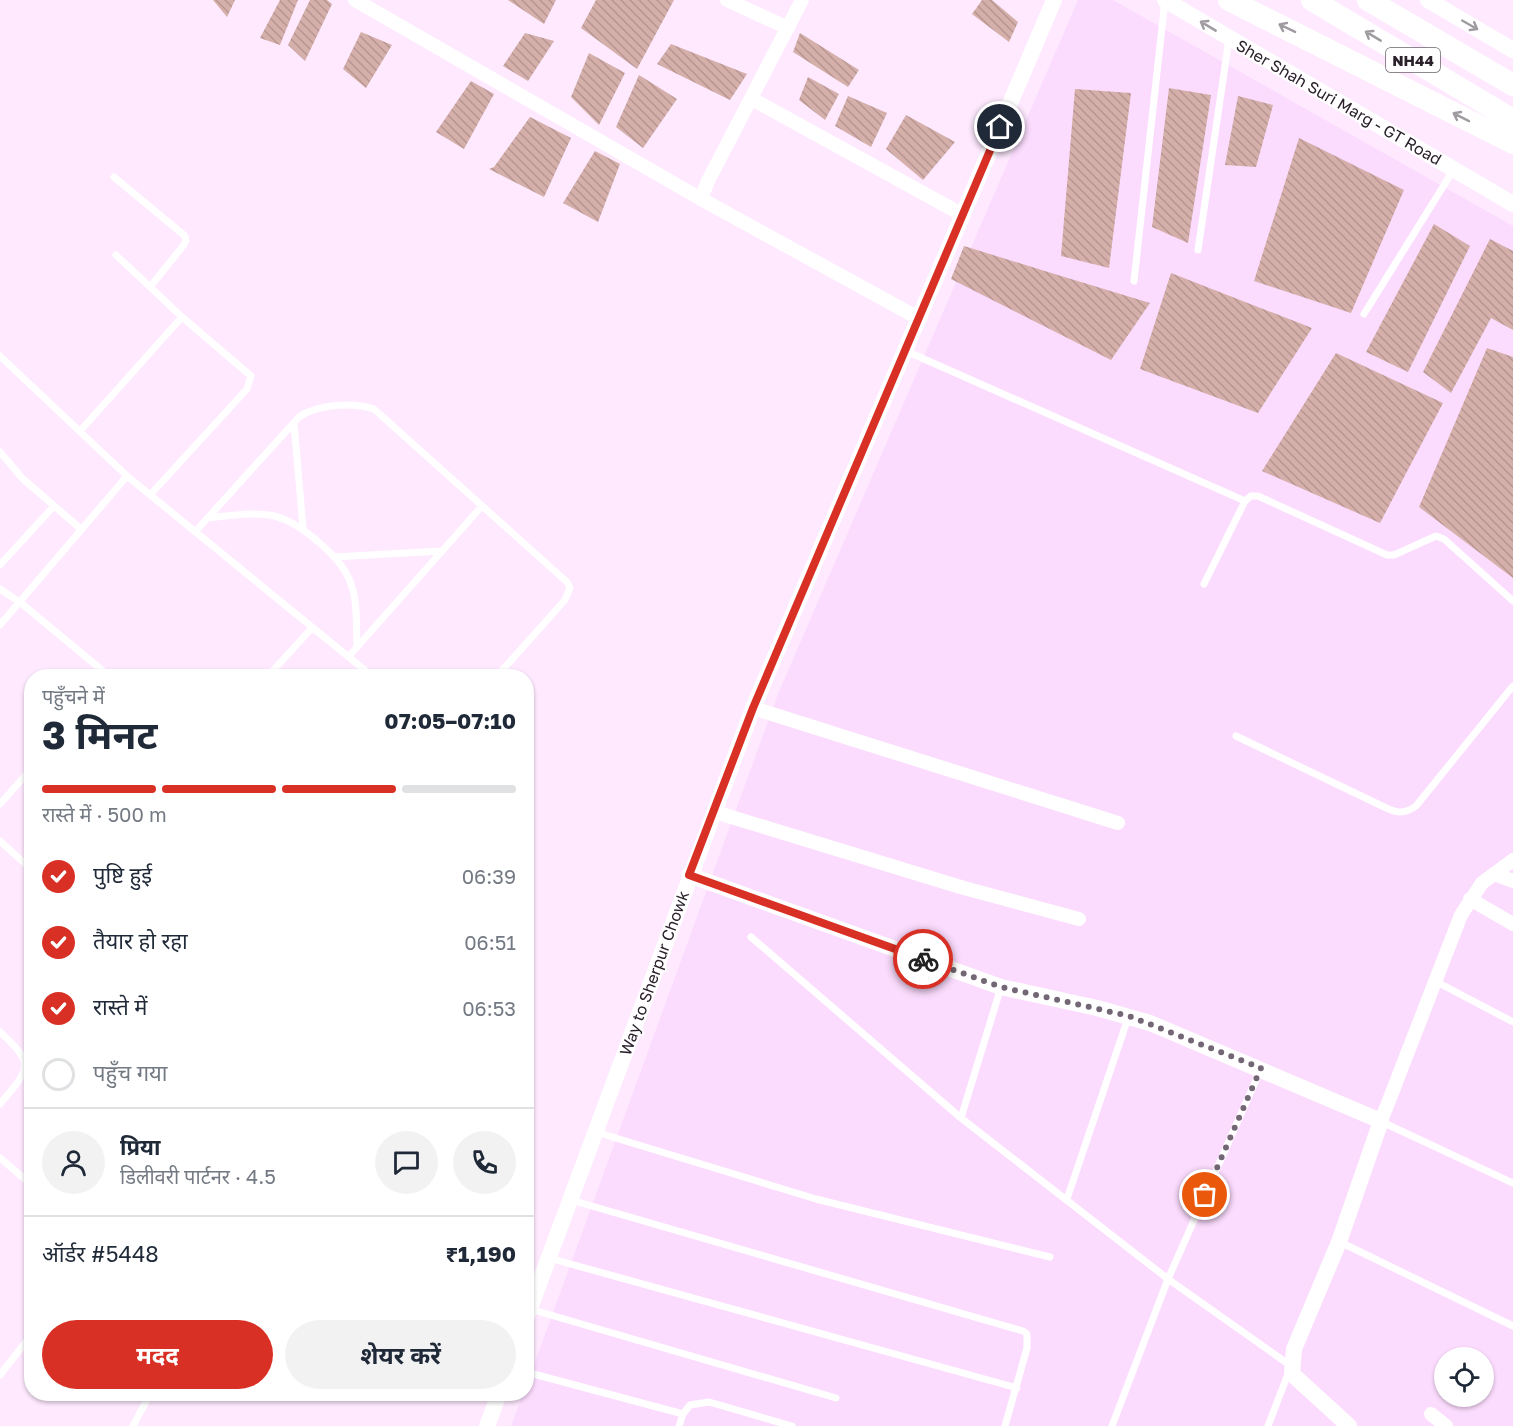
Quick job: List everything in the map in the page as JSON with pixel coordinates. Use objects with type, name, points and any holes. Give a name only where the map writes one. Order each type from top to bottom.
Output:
[{"type":"highway","points":[[1228,0],[1513,143]]},
{"type":"highway","name":"NH44","points":[[1312,0],[1513,120]]},
{"type":"highway","name":"NH44","points":[[1368,0],[1513,85]]},
{"type":"street","points":[[355,0],[372,4],[702,199],[920,319]]},
{"type":"street","points":[[727,0],[788,28]]},
{"type":"street","points":[[702,199],[708,181],[802,0]]},
{"type":"street","name":"Way to Sherpur Chowk","points":[[534,1298],[689,875],[753,708],[1054,0]]},
{"type":"street","name":"Sher Shah Suri Marg - GT Road","points":[[1165,0],[1513,204]]},
{"type":"street","points":[[1428,0],[1513,50]]},
{"type":"street","points":[[752,99],[963,215]]},
{"type":"street","points":[[753,708],[1118,823]]},
{"type":"street","points":[[715,812],[964,888],[1079,919]]},
{"type":"street","points":[[1345,1425],[1292,1374],[1294,1349],[1339,1242],[1381,1121],[1461,915],[1482,883],[1513,860]]},
{"type":"street","points":[[1494,874],[1513,881]]},
{"type":"street","points":[[689,875],[1001,987],[1129,1016],[1261,1068],[1381,1121]]},
{"type":"street","points":[[1470,899],[1513,924]]},
{"type":"street","points":[[487,1426],[496,1401]]},
{"type":"street","points":[[1431,1414],[1446,1426]]},
{"type":"lane","points":[[1134,281],[1165,0]]},
{"type":"lane","points":[[1198,250],[1229,39]]},
{"type":"lane","points":[[1364,314],[1454,169]]},
{"type":"lane","points":[[114,177],[185,236],[183,246],[150,287]]},
{"type":"lane","points":[[116,255],[182,317],[251,376],[251,383],[150,495]]},
{"type":"lane","points":[[80,431],[182,317]]},
{"type":"lane","points":[[906,351],[1245,501]]},
{"type":"lane","points":[[0,356],[127,476],[364,669]]},
{"type":"lane","points":[[195,532],[294,423],[308,411],[357,405],[374,409],[560,575],[570,588],[566,600],[503,669]]},
{"type":"lane","points":[[294,423],[303,528]]},
{"type":"lane","points":[[0,452],[23,479],[81,529]]},
{"type":"lane","points":[[0,625],[127,476]]},
{"type":"lane","points":[[1204,584],[1245,501],[1251,496],[1258,496],[1387,555],[1394,555],[1436,536],[1444,539],[1513,601]]},
{"type":"lane","points":[[0,565],[54,506]]},
{"type":"lane","points":[[350,656],[482,506]]},
{"type":"lane","points":[[208,518],[266,513],[291,520],[303,528],[345,570],[353,590],[357,647]]},
{"type":"lane","points":[[334,557],[442,551]]},
{"type":"lane","points":[[0,589],[21,603],[101,669]]},
{"type":"lane","points":[[274,669],[312,628]]},
{"type":"lane","points":[[1236,736],[1395,812],[1407,813],[1416,806],[1513,686]]},
{"type":"lane","points":[[0,804],[24,777]]},
{"type":"lane","points":[[0,841],[24,863]]},
{"type":"lane","points":[[751,937],[962,1118],[1168,1279],[1291,1366],[1268,1426]]},
{"type":"lane","points":[[1435,981],[1513,1022]]},
{"type":"lane","points":[[962,1118],[1001,987]]},
{"type":"lane","points":[[1067,1199],[1129,1016]]},
{"type":"lane","points":[[0,1032],[16,1047],[24,1061]]},
{"type":"lane","points":[[1112,1426],[1168,1279],[1261,1068]]},
{"type":"lane","points":[[0,1104],[24,1073]]},
{"type":"lane","points":[[1381,1121],[1513,1183]]},
{"type":"lane","points":[[596,1132],[816,1199],[1050,1257]]},
{"type":"lane","points":[[0,1158],[24,1178]]},
{"type":"lane","points":[[571,1200],[1023,1331],[1027,1334],[1027,1348],[1005,1426]]},
{"type":"lane","points":[[1339,1242],[1513,1326]]},
{"type":"lane","points":[[549,1258],[1017,1388]]},
{"type":"lane","points":[[534,1316],[836,1398]]},
{"type":"lane","points":[[0,1375],[24,1344]]},
{"type":"lane","points":[[534,1373],[683,1414]]},
{"type":"lane","points":[[133,1426],[146,1401]]},
{"type":"lane","points":[[679,1426],[683,1414],[690,1405],[710,1402],[792,1426]]},
{"type":"shaded area","points":[[1078,0],[1113,0],[1513,226],[1513,1426],[511,1426],[520,1401],[534,1401],[534,1365],[778,694]]},
{"type":"building","points":[[213,0],[235,0],[227,17]]},
{"type":"building","points":[[280,0],[298,0],[280,45],[260,38]]},
{"type":"building","points":[[310,0],[327,0],[332,4],[305,61],[288,45]]},
{"type":"building","points":[[508,0],[556,0],[544,24]]},
{"type":"building","points":[[596,0],[674,0],[637,69],[581,28]]},
{"type":"building","points":[[982,0],[992,0],[1018,22],[1009,42],[972,14]]},
{"type":"building","points":[[361,32],[392,45],[366,88],[343,69]]},
{"type":"building","points":[[525,33],[554,41],[528,81],[503,66]]},
{"type":"building","points":[[800,33],[859,70],[848,87],[793,52]]},
{"type":"building","points":[[671,44],[747,74],[730,100],[657,64]]},
{"type":"building","points":[[589,53],[625,73],[599,125],[571,97]]},
{"type":"building","points":[[639,75],[677,99],[643,148],[616,127]]},
{"type":"building","points":[[808,77],[839,94],[825,120],[799,100]]},
{"type":"building","points":[[471,81],[494,94],[464,149],[436,132]]},
{"type":"building","points":[[1169,88],[1211,95],[1188,243],[1152,227]]},
{"type":"building","points":[[1075,89],[1131,93],[1109,268],[1061,256]]},
{"type":"building","points":[[848,96],[887,113],[871,147],[835,126]]},
{"type":"building","points":[[1238,96],[1273,105],[1256,167],[1225,165]]},
{"type":"building","points":[[906,115],[955,142],[923,180],[886,149]]},
{"type":"building","points":[[530,117],[571,138],[544,197],[489,169],[494,167]]},
{"type":"building","points":[[1299,138],[1404,190],[1351,313],[1254,281]]},
{"type":"building","points":[[595,151],[620,164],[598,222],[563,203]]},
{"type":"building","points":[[1434,224],[1470,246],[1408,372],[1366,352]]},
{"type":"building","points":[[1490,239],[1513,251],[1513,330],[1491,318],[1451,393],[1423,372]]},
{"type":"building","points":[[964,246],[1150,303],[1111,360],[951,279]]},
{"type":"building","points":[[1171,273],[1312,328],[1258,413],[1140,369]]},
{"type":"building","points":[[1487,348],[1513,357],[1513,578],[1419,507]]},
{"type":"building","points":[[1336,353],[1443,403],[1380,523],[1262,471]]},
{"type":"way so far","points":[[923,959],[1001,987],[1129,1016],[1261,1068],[1205,1195]]},
{"type":"route","points":[[923,959],[689,875],[753,708],[1000,127]]}]
